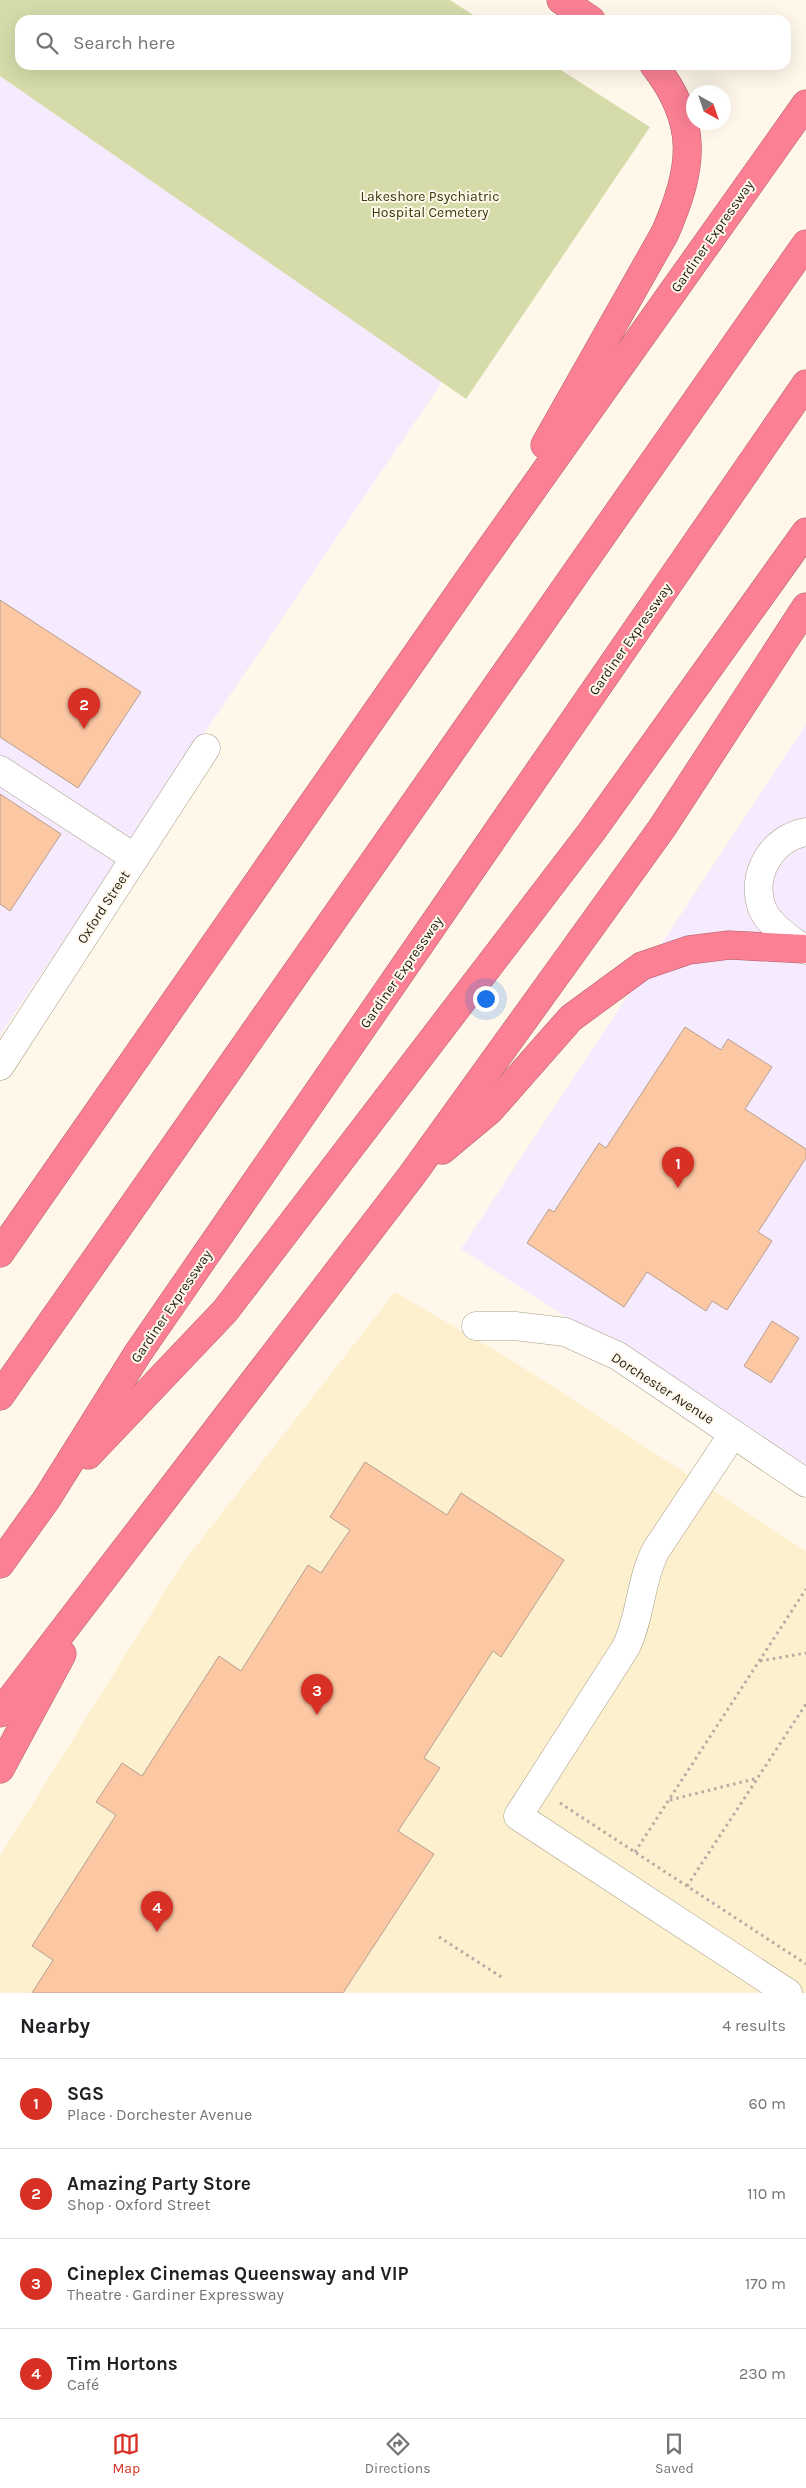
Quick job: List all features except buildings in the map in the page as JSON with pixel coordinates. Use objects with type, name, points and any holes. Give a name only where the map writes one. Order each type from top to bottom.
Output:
[{"type":"highway","points":[[561,0],[584,15]]},
{"type":"highway","points":[[476,568],[665,233],[680,197],[686,177],[687,136],[676,98],[657,70]]},
{"type":"highway","name":"Gardiner Expressway","points":[[0,1253],[476,568],[806,104]]},
{"type":"highway","points":[[0,1396],[806,244]]},
{"type":"highway","name":"Gardiner Expressway","points":[[0,1564],[46,1500],[138,1353],[806,384]]},
{"type":"highway","points":[[46,1500],[225,1311],[592,831],[806,532]]},
{"type":"highway","points":[[0,1713],[412,1175],[662,828],[806,608]]},
{"type":"highway","points":[[412,1175],[490,1110],[571,1018],[642,966],[689,950],[729,944],[805,950]]},
{"type":"highway","points":[[0,1769],[100,1582]]},
{"type":"street","name":"Oxford Street","points":[[0,1066],[206,748]]},
{"type":"street","points":[[0,770],[135,858]]},
{"type":"street","points":[[805,950],[769,919],[762,908],[760,895],[762,870],[772,852],[786,838],[806,832]]},
{"type":"street","name":"Dorchester Avenue","points":[[476,1326],[516,1326],[565,1332],[618,1356],[806,1483]]},
{"type":"street","points":[[733,1434],[656,1550],[643,1581],[632,1635],[626,1647],[518,1816],[788,1993]]},
{"type":"path","points":[[635,1852],[806,1589]]},
{"type":"path","points":[[759,1661],[806,1653]]},
{"type":"path","points":[[687,1886],[806,1704]]},
{"type":"path","points":[[669,1800],[758,1778]]},
{"type":"path","points":[[536,1788],[806,1964]]},
{"type":"path","points":[[439,1937],[503,1978]]},
{"type":"shaded area","points":[[0,76],[442,382],[0,1035]]},
{"type":"shaded area","points":[[806,724],[806,1472],[461,1249]]},
{"type":"shaded area","points":[[395,1292],[513,1361],[806,1551],[806,1993],[0,1993],[0,1856],[182,1564]]},
{"type":"green space","name":"Lakeshore Psychiatric Hospital Cemetery","points":[[0,0],[450,0],[473,15],[15,15],[15,70],[561,70],[650,127],[466,399],[0,76]]},
{"type":"place","name":"Amazing Party Store","points":[[84,729]]},
{"type":"place","name":"SGS","points":[[678,1188]]},
{"type":"place","name":"Cineplex Cinemas Queensway and VIP","points":[[317,1715]]},
{"type":"place","name":"Tim Hortons","points":[[157,1932]]}]
